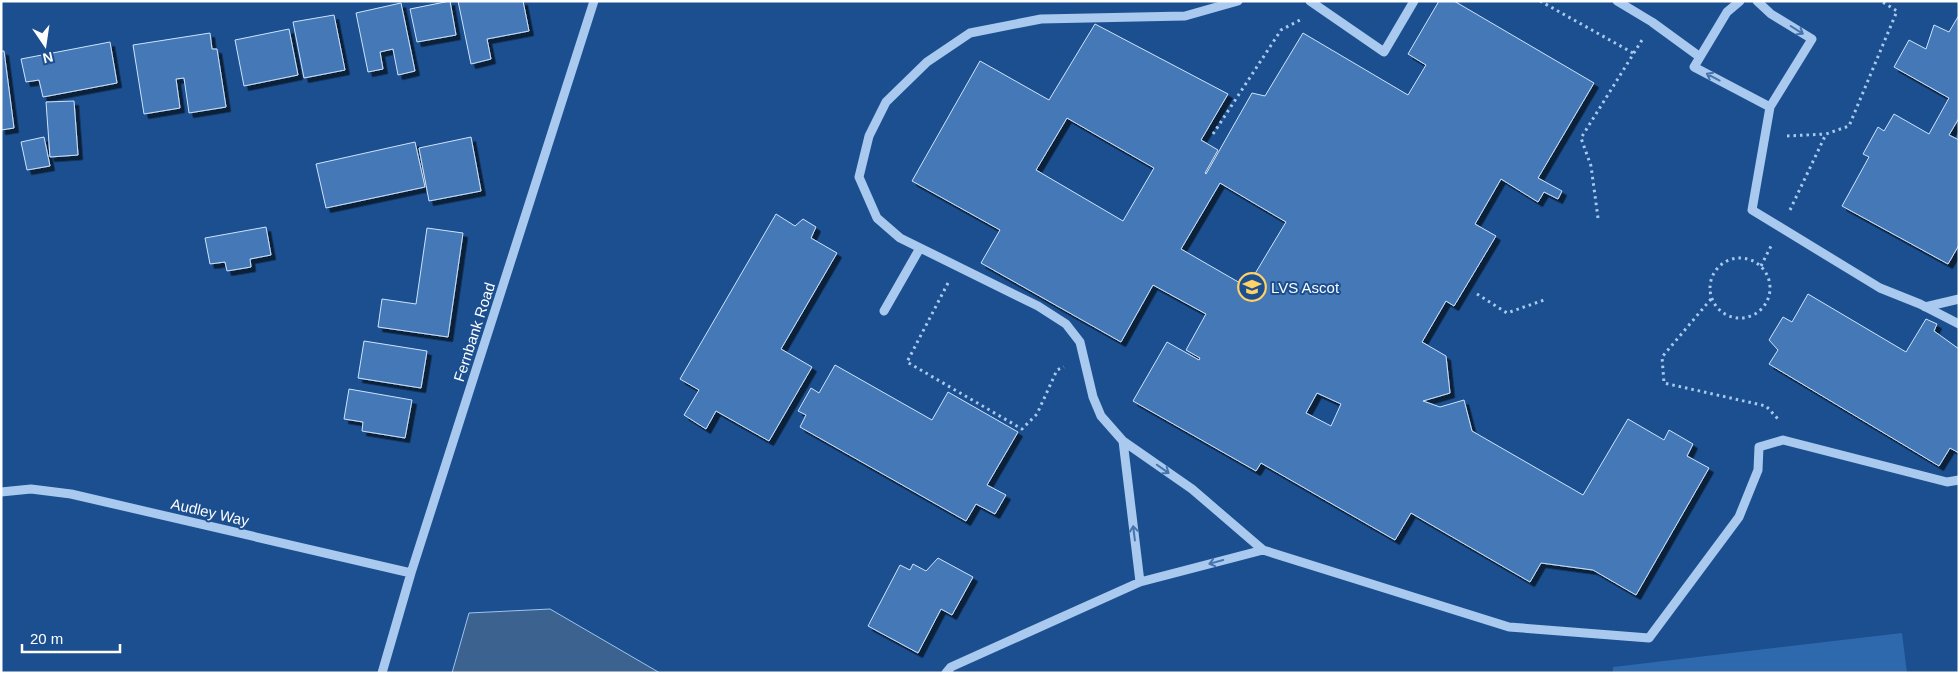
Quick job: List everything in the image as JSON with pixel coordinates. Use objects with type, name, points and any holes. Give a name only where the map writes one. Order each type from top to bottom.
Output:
[{"type":"street","name":"Fernbank Road","points":[[382,673],[411,573],[594,1]]},
{"type":"street","points":[[1238,1],[1185,16],[1041,19],[970,33],[927,62],[886,102],[869,136],[859,178],[876,218],[900,238],[1038,306],[1066,324],[1080,342],[1093,398],[1101,416],[1123,441],[1192,489],[1263,550],[1509,627],[1649,638],[1739,517],[1758,470],[1759,447],[1783,440],[1947,482],[1959,480]]},
{"type":"street","points":[[1310,1],[1384,52],[1414,1]]},
{"type":"street","points":[[1617,1],[1652,22],[1700,57]]},
{"type":"street","points":[[1740,1],[1726,12],[1694,67],[1770,107]]},
{"type":"street","points":[[1757,1],[1771,14],[1812,39],[1770,107],[1752,210],[1880,288],[1959,324]]},
{"type":"street","points":[[884,311],[920,248]]},
{"type":"street","points":[[1925,307],[1959,299]]},
{"type":"street","points":[[1123,441],[1140,582]]},
{"type":"street","name":"Audley Way","points":[[1,492],[39,490],[71,494],[411,573]]},
{"type":"street","points":[[946,673],[951,667],[1140,582],[1263,550]]},
{"type":"path","points":[[1540,1],[1633,53]]},
{"type":"path","points":[[1765,138],[1826,134],[1849,126],[1897,11],[1881,1]]},
{"type":"path","points":[[1213,134],[1281,30],[1322,9]]},
{"type":"path","points":[[1598,218],[1591,166],[1581,138],[1652,22]]},
{"type":"path","points":[[1761,266],[1826,134]]},
{"type":"path","points":[[1743,258],[1761,266],[1767,274],[1770,294],[1767,303],[1761,311],[1743,319],[1733,318],[1717,308],[1711,299],[1711,279],[1723,263],[1732,259],[1743,258]]},
{"type":"path","points":[[957,266],[907,362],[1022,429],[1037,414],[1057,370],[1085,357]]},
{"type":"path","points":[[1477,294],[1507,313],[1544,300]]},
{"type":"path","points":[[1711,299],[1662,357],[1664,383],[1766,406],[1801,444]]},
{"type":"shaded area","points":[[550,609],[660,673],[452,673],[469,613]]},
{"type":"shaded area","points":[[1902,633],[1907,673],[1613,673],[1613,667]]},
{"type":"building","points":[[450,1],[456,35],[417,42],[410,9]]},
{"type":"building","points":[[458,1],[523,1],[529,31],[487,39],[491,59],[471,64]]},
{"type":"building","points":[[1439,1],[1454,1],[1594,83],[1538,178],[1562,191],[1558,199],[1544,192],[1538,202],[1501,179],[1475,224],[1496,236],[1454,306],[1446,301],[1422,342],[1446,356],[1450,393],[1423,401],[1440,407],[1464,400],[1472,431],[1583,495],[1628,419],[1664,440],[1669,430],[1693,444],[1687,456],[1709,468],[1636,595],[1593,570],[1541,563],[1530,582],[1411,513],[1395,540],[1261,463],[1256,471],[1133,401],[1167,342],[1199,360],[1200,358],[1186,350],[1206,314],[1153,285],[1121,342],[981,263],[1000,230],[912,181],[980,61],[1049,100],[1095,24],[1228,94],[1201,140],[1218,150],[1206,174],[1252,93],[1265,96],[1303,33],[1408,95],[1426,65],[1408,54]],"holes":[[[1067,118],[1154,168],[1123,221],[1036,170]],[[1220,183],[1286,222],[1247,287],[1181,249]],[[1317,393],[1341,404],[1331,426],[1306,413]]]},
{"type":"building","points":[[401,3],[415,71],[398,75],[393,49],[380,52],[383,69],[368,72],[356,13]]},
{"type":"building","points":[[334,15],[345,70],[304,78],[293,22]]},
{"type":"building","points":[[1959,15],[1959,118],[1949,135],[1959,140],[1959,245],[1948,264],[1842,206],[1869,157],[1863,154],[1878,127],[1884,131],[1894,114],[1929,134],[1949,98],[1894,67],[1909,40],[1926,49],[1934,25],[1949,32]]},
{"type":"building","points":[[289,29],[298,75],[244,86],[235,40]]},
{"type":"building","points":[[210,33],[212,49],[217,49],[226,107],[189,113],[184,78],[176,79],[180,108],[144,114],[133,45]]},
{"type":"building","points":[[110,42],[117,83],[43,97],[39,80],[26,82],[21,59]]},
{"type":"building","points":[[1,51],[4,51],[14,128],[1,130]]},
{"type":"building","points":[[74,101],[78,155],[50,157],[46,102]]},
{"type":"building","points":[[44,137],[50,166],[27,170],[21,142]]},
{"type":"building","points":[[471,137],[481,191],[429,201],[419,148]]},
{"type":"building","points":[[415,142],[425,187],[326,208],[316,164]]},
{"type":"building","points":[[776,214],[795,226],[803,219],[816,227],[811,238],[837,253],[781,349],[812,367],[769,441],[716,411],[706,429],[684,415],[699,390],[680,379]]},
{"type":"building","points":[[266,227],[271,255],[250,259],[251,267],[227,271],[225,262],[210,264],[205,238]]},
{"type":"building","points":[[427,228],[463,233],[448,337],[378,327],[382,299],[416,304]]},
{"type":"building","points":[[1808,294],[1906,352],[1926,319],[1937,324],[1934,331],[1959,349],[1959,453],[1950,448],[1939,466],[1769,364],[1778,350],[1769,340],[1783,317],[1792,322]]},
{"type":"building","points":[[364,341],[427,351],[421,388],[358,378]]},
{"type":"building","points":[[835,365],[932,420],[948,392],[1018,432],[987,485],[1006,495],[995,514],[976,504],[966,521],[800,427],[806,415],[798,411],[811,388],[819,393]]},
{"type":"building","points":[[349,389],[412,400],[405,438],[362,431],[363,422],[344,419]]},
{"type":"building","points":[[938,558],[973,577],[952,615],[941,609],[918,653],[868,626],[900,565],[910,570],[913,564],[926,571]]},
{"type":"place","name":"LVS Ascot","points":[[1252,287]]}]
